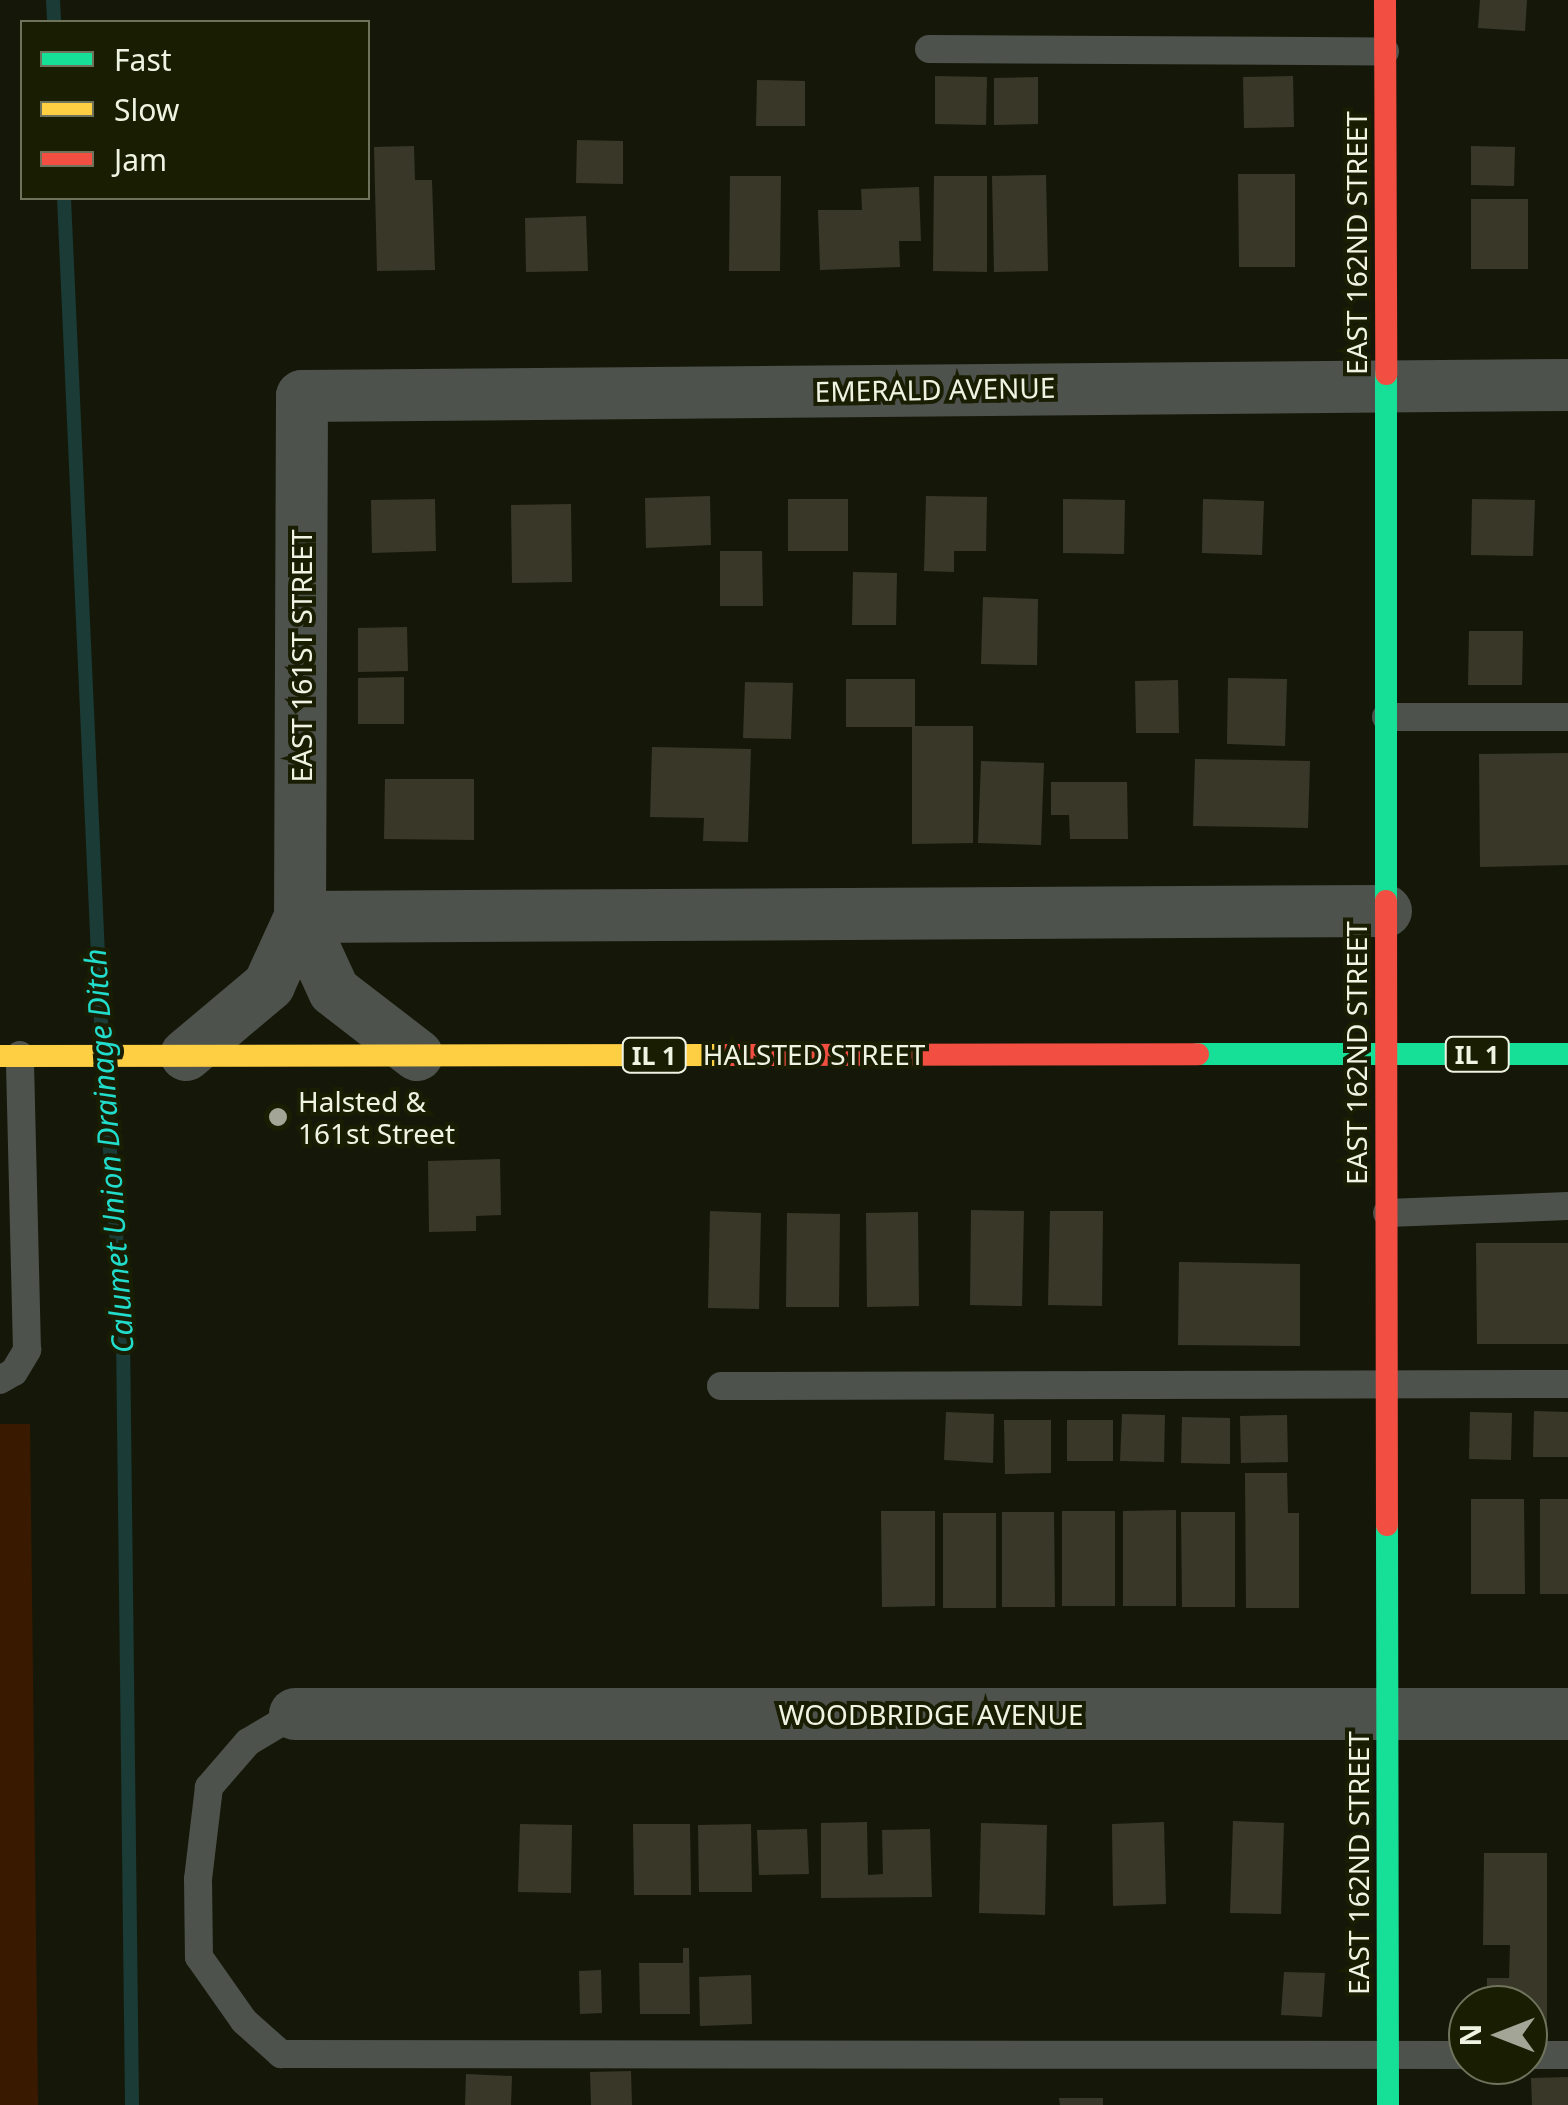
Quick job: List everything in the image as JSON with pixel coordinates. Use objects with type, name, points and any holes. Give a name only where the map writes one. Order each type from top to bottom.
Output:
[{"type":"street","name":"EAST 162ND STREET","points":[[1385,0],[1388,2105]]},
{"type":"street","name":"EMERALD AVENUE","points":[[302,396],[1568,385]]},
{"type":"street","name":"EAST 161ST STREET","points":[[302,396],[300,917],[334,991],[417,1055]]},
{"type":"street","points":[[300,917],[1386,911]]},
{"type":"street","name":"EAST 161ST STREET","points":[[186,1055],[268,984],[300,917]]},
{"type":"street","name":"HALSTED STREET","points":[[10,1055],[1568,1054]]},
{"type":"street","name":"WOODBRIDGE AVENUE","points":[[295,1714],[1568,1714]]},
{"type":"lane","points":[[929,49],[1385,52]]},
{"type":"lane","points":[[1386,717],[1568,717]]},
{"type":"lane","points":[[0,1380],[14,1372],[27,1350],[10,1055]]},
{"type":"lane","points":[[1386,1212],[1568,1206]]},
{"type":"lane","points":[[720,1386],[1568,1384]]},
{"type":"lane","points":[[295,1714],[248,1742],[209,1786],[198,1879],[199,1956],[244,2021],[281,2054],[1448,2055]]},
{"type":"shaded area","points":[[0,1424],[30,1424],[38,2105],[0,2105]]},
{"type":"building","points":[[1480,0],[1527,0],[1525,31],[1478,28]]},
{"type":"building","points":[[935,76],[987,77],[986,125],[935,124]]},
{"type":"building","points":[[1293,76],[1294,127],[1244,128],[1243,77]]},
{"type":"building","points":[[1038,77],[1038,124],[994,125],[994,78]]},
{"type":"building","points":[[757,80],[805,81],[805,126],[756,126]]},
{"type":"building","points":[[577,140],[623,141],[623,184],[576,183]]},
{"type":"building","points":[[414,146],[415,180],[432,180],[435,270],[377,271],[374,147]]},
{"type":"building","points":[[1471,146],[1515,147],[1514,186],[1471,185]]},
{"type":"building","points":[[1238,174],[1295,174],[1295,267],[1239,267]]},
{"type":"building","points":[[1046,175],[1048,271],[994,272],[992,176]]},
{"type":"building","points":[[730,176],[781,176],[780,271],[729,271]]},
{"type":"building","points":[[934,176],[987,176],[987,272],[933,271]]},
{"type":"building","points":[[919,187],[921,241],[899,241],[900,267],[820,270],[818,210],[862,210],[861,189]]},
{"type":"building","points":[[1471,199],[1528,199],[1528,269],[1471,269]]},
{"type":"building","points":[[586,216],[588,271],[526,272],[525,218]]},
{"type":"building","points":[[710,496],[711,545],[646,548],[645,498]]},
{"type":"building","points":[[926,496],[987,497],[986,551],[954,551],[954,572],[924,571]]},
{"type":"building","points":[[435,499],[436,551],[372,553],[371,500]]},
{"type":"building","points":[[788,499],[848,499],[848,551],[788,551]]},
{"type":"building","points":[[1063,499],[1125,500],[1124,554],[1063,553]]},
{"type":"building","points":[[1203,499],[1264,501],[1262,555],[1202,553]]},
{"type":"building","points":[[1472,499],[1535,500],[1533,556],[1471,555]]},
{"type":"building","points":[[571,504],[572,582],[512,583],[511,505]]},
{"type":"building","points":[[720,551],[762,551],[763,606],[720,606]]},
{"type":"building","points":[[853,572],[897,573],[896,625],[852,625]]},
{"type":"building","points":[[983,597],[1038,599],[1037,665],[981,664]]},
{"type":"building","points":[[407,627],[408,671],[358,672],[358,628]]},
{"type":"building","points":[[1469,631],[1523,631],[1522,685],[1468,685]]},
{"type":"building","points":[[404,677],[404,724],[358,724],[358,678]]},
{"type":"building","points":[[1228,678],[1287,679],[1285,746],[1227,744]]},
{"type":"building","points":[[846,679],[915,679],[915,726],[973,726],[973,843],[912,844],[912,727],[846,727]]},
{"type":"building","points":[[1178,680],[1179,733],[1136,733],[1135,681]]},
{"type":"building","points":[[745,682],[793,683],[791,739],[743,738]]},
{"type":"building","points":[[652,747],[751,749],[748,842],[703,841],[704,818],[650,817]]},
{"type":"building","points":[[1568,753],[1568,865],[1480,867],[1479,754]]},
{"type":"building","points":[[1195,759],[1310,761],[1308,828],[1193,826]]},
{"type":"building","points":[[981,761],[1044,763],[1041,845],[978,843]]},
{"type":"building","points":[[385,779],[474,779],[474,840],[384,839]]},
{"type":"building","points":[[1051,782],[1127,782],[1128,839],[1070,839],[1069,815],[1051,815]]},
{"type":"building","points":[[500,1159],[501,1215],[476,1216],[476,1231],[429,1232],[428,1161]]},
{"type":"building","points":[[971,1210],[1024,1211],[1022,1306],[970,1305]]},
{"type":"building","points":[[710,1211],[761,1213],[759,1309],[708,1308]]},
{"type":"building","points":[[1050,1211],[1103,1211],[1102,1306],[1048,1305]]},
{"type":"building","points":[[918,1212],[919,1306],[867,1307],[866,1213]]},
{"type":"building","points":[[787,1213],[840,1214],[839,1307],[786,1307]]},
{"type":"building","points":[[1476,1243],[1568,1243],[1568,1344],[1477,1344]]},
{"type":"building","points":[[1179,1262],[1300,1264],[1300,1346],[1178,1345]]},
{"type":"building","points":[[1534,1411],[1568,1412],[1568,1457],[1533,1457]]},
{"type":"building","points":[[946,1412],[994,1414],[993,1463],[944,1460]]},
{"type":"building","points":[[1470,1412],[1512,1413],[1511,1460],[1469,1459]]},
{"type":"building","points":[[1122,1414],[1165,1415],[1164,1462],[1120,1461]]},
{"type":"building","points":[[1287,1415],[1288,1462],[1241,1463],[1240,1416]]},
{"type":"building","points":[[1182,1417],[1230,1418],[1230,1464],[1181,1463]]},
{"type":"building","points":[[1004,1420],[1051,1420],[1051,1473],[1005,1474]]},
{"type":"building","points":[[1067,1420],[1113,1420],[1113,1461],[1067,1461]]},
{"type":"building","points":[[1245,1473],[1287,1473],[1288,1513],[1299,1513],[1299,1608],[1246,1608]]},
{"type":"building","points":[[1471,1499],[1524,1499],[1525,1594],[1471,1594]]},
{"type":"building","points":[[1540,1499],[1568,1499],[1568,1594],[1540,1594]]},
{"type":"building","points":[[1176,1510],[1176,1606],[1123,1606],[1123,1511]]},
{"type":"building","points":[[881,1511],[935,1511],[935,1606],[882,1607]]},
{"type":"building","points":[[1062,1511],[1115,1511],[1115,1606],[1062,1606]]},
{"type":"building","points":[[1002,1512],[1054,1512],[1055,1607],[1002,1607]]},
{"type":"building","points":[[1181,1512],[1235,1512],[1235,1607],[1182,1607]]},
{"type":"building","points":[[943,1513],[996,1513],[996,1608],[943,1608]]},
{"type":"building","points":[[1233,1821],[1284,1823],[1281,1914],[1230,1913]]},
{"type":"building","points":[[867,1822],[868,1875],[883,1874],[882,1830],[930,1829],[932,1897],[821,1898],[821,1823]]},
{"type":"building","points":[[1164,1822],[1166,1904],[1113,1906],[1112,1824]]},
{"type":"building","points":[[981,1823],[1047,1825],[1045,1915],[979,1913]]},
{"type":"building","points":[[520,1824],[572,1825],[571,1893],[518,1892]]},
{"type":"building","points":[[633,1824],[690,1824],[691,1895],[634,1895]]},
{"type":"building","points":[[751,1824],[752,1892],[699,1892],[698,1825]]},
{"type":"building","points":[[807,1829],[809,1874],[759,1875],[757,1830]]},
{"type":"building","points":[[1484,1853],[1547,1853],[1547,1985],[1487,1985],[1487,1978],[1509,1978],[1510,1945],[1483,1945]]},
{"type":"building","points":[[683,1948],[689,1948],[690,2014],[640,2014],[639,1963],[683,1963]]},
{"type":"building","points":[[601,1970],[602,2013],[580,2014],[579,1971]]},
{"type":"building","points":[[1284,1972],[1325,1973],[1322,2017],[1281,2015]]},
{"type":"building","points":[[751,1975],[752,2024],[700,2026],[699,1977]]},
{"type":"building","points":[[631,2071],[632,2105],[591,2105],[590,2072]]},
{"type":"building","points":[[466,2074],[512,2076],[511,2105],[465,2105]]},
{"type":"building","points":[[1568,2077],[1568,2105],[1532,2105],[1531,2085],[1548,2085],[1548,2078]]},
{"type":"building","points":[[1059,2098],[1103,2098],[1103,2105],[1060,2105]]},
{"type":"waterway","name":"Calumet Union Drainage Ditch","points":[[53,0],[54,20]]},
{"type":"waterway","name":"Calumet Union Drainage Ditch","points":[[64,200],[102,1045]]},
{"type":"waterway","name":"Calumet Union Drainage Ditch","points":[[104,1066],[123,1334],[132,2105]]},
{"type":"traffic: fast","points":[[1386,374],[1386,901]]},
{"type":"traffic: fast","points":[[1198,1054],[1568,1054]]},
{"type":"traffic: fast","points":[[1387,1525],[1388,2105]]},
{"type":"traffic: slow","points":[[0,1056],[725,1055]]},
{"type":"traffic: jam","points":[[1385,0],[1386,374]]},
{"type":"traffic: jam","points":[[1386,901],[1387,1525]]},
{"type":"traffic: jam","points":[[725,1055],[1198,1054]]},
{"type":"place","name":"Halsted & 161st Street","points":[[278,1117]]}]
